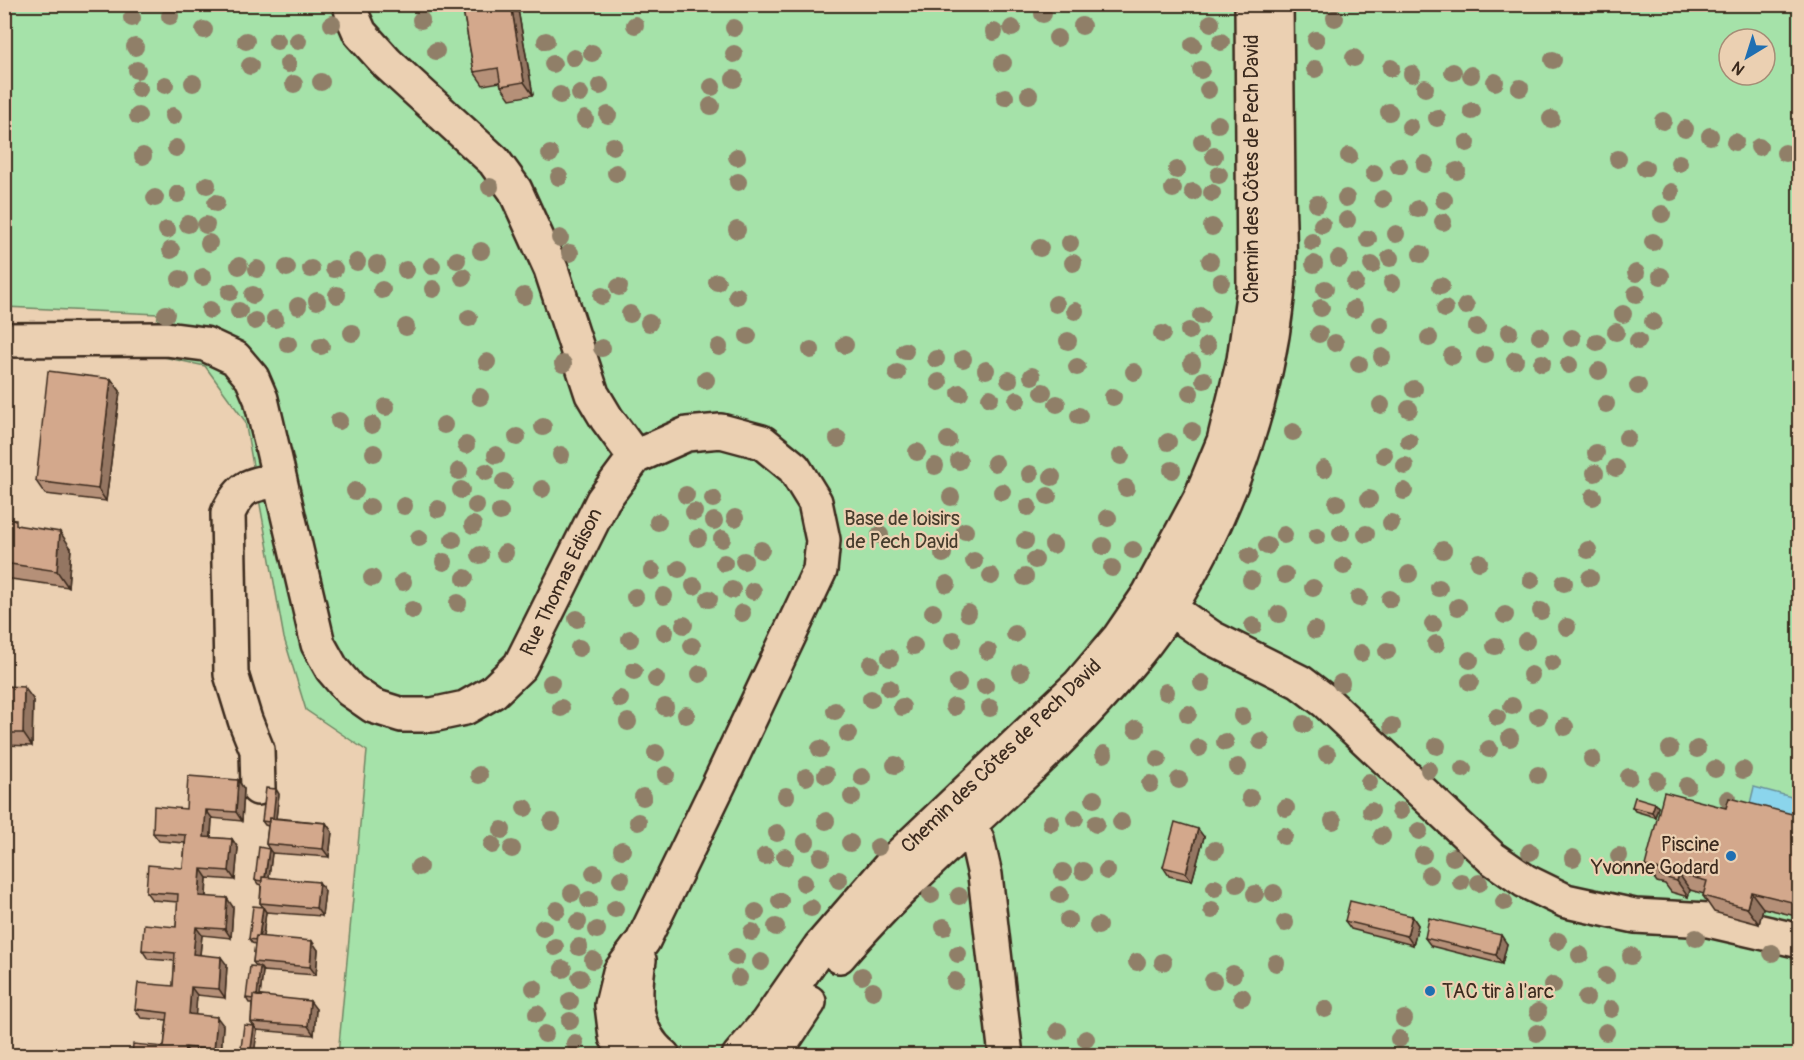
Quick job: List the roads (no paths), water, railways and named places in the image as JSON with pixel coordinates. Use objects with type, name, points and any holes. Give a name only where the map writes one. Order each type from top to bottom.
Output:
[{"type":"street","points":[[350,4],[360,33],[387,63],[487,155],[515,190],[551,269],[592,394],[635,457]]},
{"type":"street","name":"Chemin des Côtes de Pech David","points":[[1159,601],[1224,441],[1244,360],[1254,289],[1251,4]]},
{"type":"street","name":"Chemin des Côtes de Pech David","points":[[773,1056],[840,955],[921,868],[961,814],[1119,638],[1159,601],[1198,557],[1230,489],[1251,430],[1269,353],[1278,297],[1276,4]]},
{"type":"street","name":"Rue Thomas Edison","points":[[4,340],[166,339],[206,344],[236,358],[252,378],[261,399],[318,644],[332,669],[350,690],[373,706],[402,715],[432,715],[465,708],[493,692],[520,666],[603,500],[635,457],[687,434],[721,431],[762,442],[794,468],[815,502],[824,540],[820,570],[643,940],[620,972],[612,1005],[616,1037],[628,1056]]},
{"type":"street","points":[[258,788],[258,750],[245,720],[231,674],[228,513],[236,496],[251,485],[279,480]]},
{"type":"street","points":[[1159,601],[1212,638],[1300,682],[1317,695],[1492,858],[1525,881],[1566,902],[1635,916],[1708,920],[1800,941]]},
{"type":"street","points":[[961,814],[977,840],[985,875],[1006,1056]]},
{"type":"street","name":"Chemin des Côtes de Pech David","points":[[739,1056],[768,1023],[820,947],[897,857],[961,814]]},
{"type":"street","name":"Rue Thomas Edison","points":[[643,940],[636,980],[636,1007],[642,1031],[663,1056]]},
{"type":"water","points":[[1754,787],[1799,799],[1799,829],[1747,816]]},
{"type":"place","name":"Piscine Yvonne Godard","points":[[1731,856]]},
{"type":"place","name":"TAC tir à l'arc","points":[[1430,991]]},
{"type":"park label","name":"Base de loisirs de Pech David","points":[[902,530]]}]
